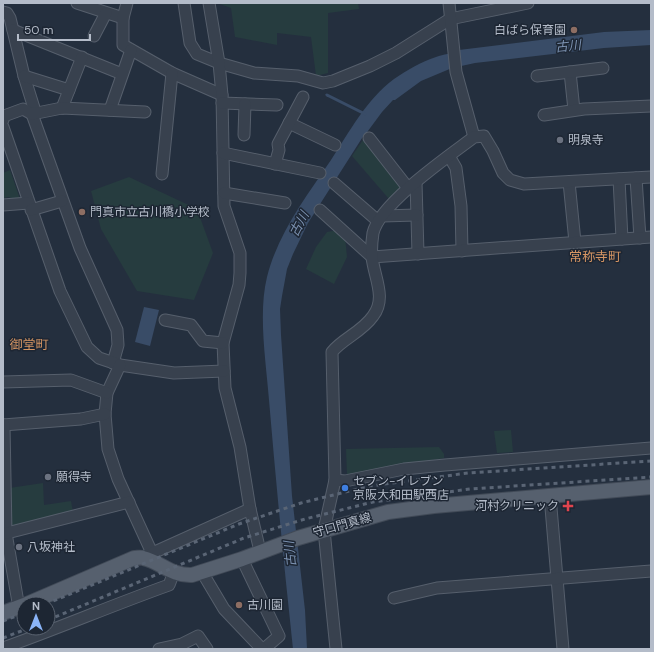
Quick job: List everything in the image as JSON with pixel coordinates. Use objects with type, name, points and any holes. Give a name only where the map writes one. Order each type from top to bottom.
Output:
[{"type":"main road","name":"守口門真線","points":[[147,555],[174,572],[185,575],[202,572],[242,559],[276,545],[388,512],[434,506],[651,488]]},
{"type":"main road","points":[[46,596],[134,558],[147,555]]},
{"type":"main road","points":[[3,613],[16,608]]},
{"type":"street","points":[[77,3],[123,18]]},
{"type":"street","points":[[127,3],[123,18],[123,45],[222,99],[245,104],[277,105]]},
{"type":"street","points":[[184,3],[190,43],[197,54],[219,63],[254,73],[298,76],[323,83],[333,82],[396,53],[450,19],[528,3]]},
{"type":"street","points":[[209,3],[219,63],[222,99],[224,206],[240,253],[239,285],[223,343],[225,388],[240,447],[250,509],[260,551]]},
{"type":"street","points":[[449,3],[456,72],[474,137]]},
{"type":"street","points":[[3,12],[7,13],[13,30],[24,76],[34,108],[32,114],[62,201],[80,248],[117,330],[117,364],[107,393],[105,414],[108,448],[118,479],[129,502],[147,555],[250,509]]},
{"type":"street","points":[[94,36],[106,13]]},
{"type":"street","points":[[13,30],[122,74]]},
{"type":"street","points":[[110,110],[131,50]]},
{"type":"street","points":[[62,108],[82,57]]},
{"type":"street","points":[[537,76],[603,68]]},
{"type":"street","points":[[570,72],[574,110]]},
{"type":"street","points":[[162,174],[172,73]]},
{"type":"street","points":[[24,76],[69,90]]},
{"type":"street","points":[[275,164],[279,150],[278,144],[303,97]]},
{"type":"street","points":[[244,135],[245,104]]},
{"type":"street","points":[[544,115],[574,110],[651,106]]},
{"type":"street","points":[[3,120],[4,116],[24,109],[32,114],[62,108],[145,112]]},
{"type":"street","points":[[289,123],[335,145]]},
{"type":"street","points":[[3,127],[60,291],[87,347],[99,358],[117,364],[174,373],[224,371]]},
{"type":"street","points":[[336,649],[324,530],[335,480],[332,352],[336,347],[355,334],[374,316],[380,297],[372,257],[373,231],[380,218],[400,195],[474,137],[484,136],[503,173],[510,180],[524,184],[651,177]]},
{"type":"street","points":[[369,138],[412,185],[417,215],[418,254]]},
{"type":"street","points":[[223,153],[320,173]]},
{"type":"street","points":[[449,156],[456,168],[461,206],[462,250]]},
{"type":"street","points":[[636,178],[640,238]]},
{"type":"street","points":[[618,179],[622,239]]},
{"type":"street","points":[[569,182],[575,242]]},
{"type":"street","points":[[334,183],[380,218],[417,215]]},
{"type":"street","points":[[224,193],[285,203]]},
{"type":"street","points":[[3,205],[30,206],[62,201]]},
{"type":"street","points":[[320,210],[372,257],[651,237]]},
{"type":"street","points":[[165,320],[191,325],[203,341],[223,343]]},
{"type":"street","points":[[3,382],[71,380],[107,393]]},
{"type":"street","points":[[20,596],[4,533],[4,425],[81,419],[105,414]]},
{"type":"street","points":[[335,480],[345,481],[404,469],[651,448]]},
{"type":"street","points":[[550,496],[563,649]]},
{"type":"street","points":[[4,533],[129,502]]},
{"type":"street","points":[[202,572],[224,609],[263,649],[279,636],[242,559]]},
{"type":"street","points":[[394,598],[437,588],[651,571]]},
{"type":"street","points":[[3,648],[169,585],[174,572]]},
{"type":"street","points":[[159,649],[182,644],[198,636],[207,649]]},
{"type":"green space","points":[[217,3],[358,3],[359,9],[328,13],[328,73],[316,76],[311,37],[277,33],[277,45],[235,37],[231,8]]},
{"type":"green space","points":[[365,137],[403,185],[389,199],[352,156]]},
{"type":"green space","points":[[10,170],[20,199],[18,200],[8,197],[3,198],[3,173]]},
{"type":"green space","points":[[129,177],[197,209],[213,253],[194,300],[137,291],[101,229],[91,191]]},
{"type":"green space","points":[[338,230],[345,236],[347,257],[334,284],[306,269],[316,247],[327,232]]},
{"type":"green space","points":[[511,430],[513,452],[497,453],[494,431]]},
{"type":"green space","points":[[439,447],[444,454],[444,458],[347,475],[346,449]]},
{"type":"green space","points":[[43,483],[44,505],[71,501],[73,512],[10,527],[9,488]]},
{"type":"water","name":"古川","points":[[651,30],[651,45],[604,48],[475,63],[452,68],[421,81],[393,100],[382,112],[364,135],[308,223],[287,269],[280,309],[292,496],[305,610],[307,649],[293,649],[277,493],[263,322],[264,291],[267,277],[285,230],[367,106],[384,87],[414,66],[430,59],[459,50],[604,32]]},
{"type":"water","points":[[144,307],[159,310],[150,346],[135,342]]},
{"type":"waterway","points":[[327,95],[365,114]]},
{"type":"railway","points":[[56,600],[239,524],[301,503],[370,486],[468,473],[651,461]]},
{"type":"railway","points":[[56,617],[244,538],[305,519],[373,502],[470,489],[651,477]]},
{"type":"railway","points":[[3,621],[16,616]]},
{"type":"railway","points":[[3,638],[16,633]]},
{"type":"place","name":"白ばら保育園","points":[[574,30]]},
{"type":"place","name":"明泉寺","points":[[560,140]]},
{"type":"place","name":"門真市立古川橋小学校","points":[[82,212]]},
{"type":"place","name":"願得寺","points":[[48,477]]},
{"type":"place","name":"セブン-イレブン 京阪大和田駅西店","points":[[345,488]]},
{"type":"place","name":"河村クリニック","points":[[568,506]]},
{"type":"place","name":"八坂神社","points":[[19,547]]},
{"type":"place","name":"古川園","points":[[239,605]]},
{"type":"district","name":"常称寺町","points":[[595,256]]},
{"type":"district","name":"御堂町","points":[[29,344]]}]
